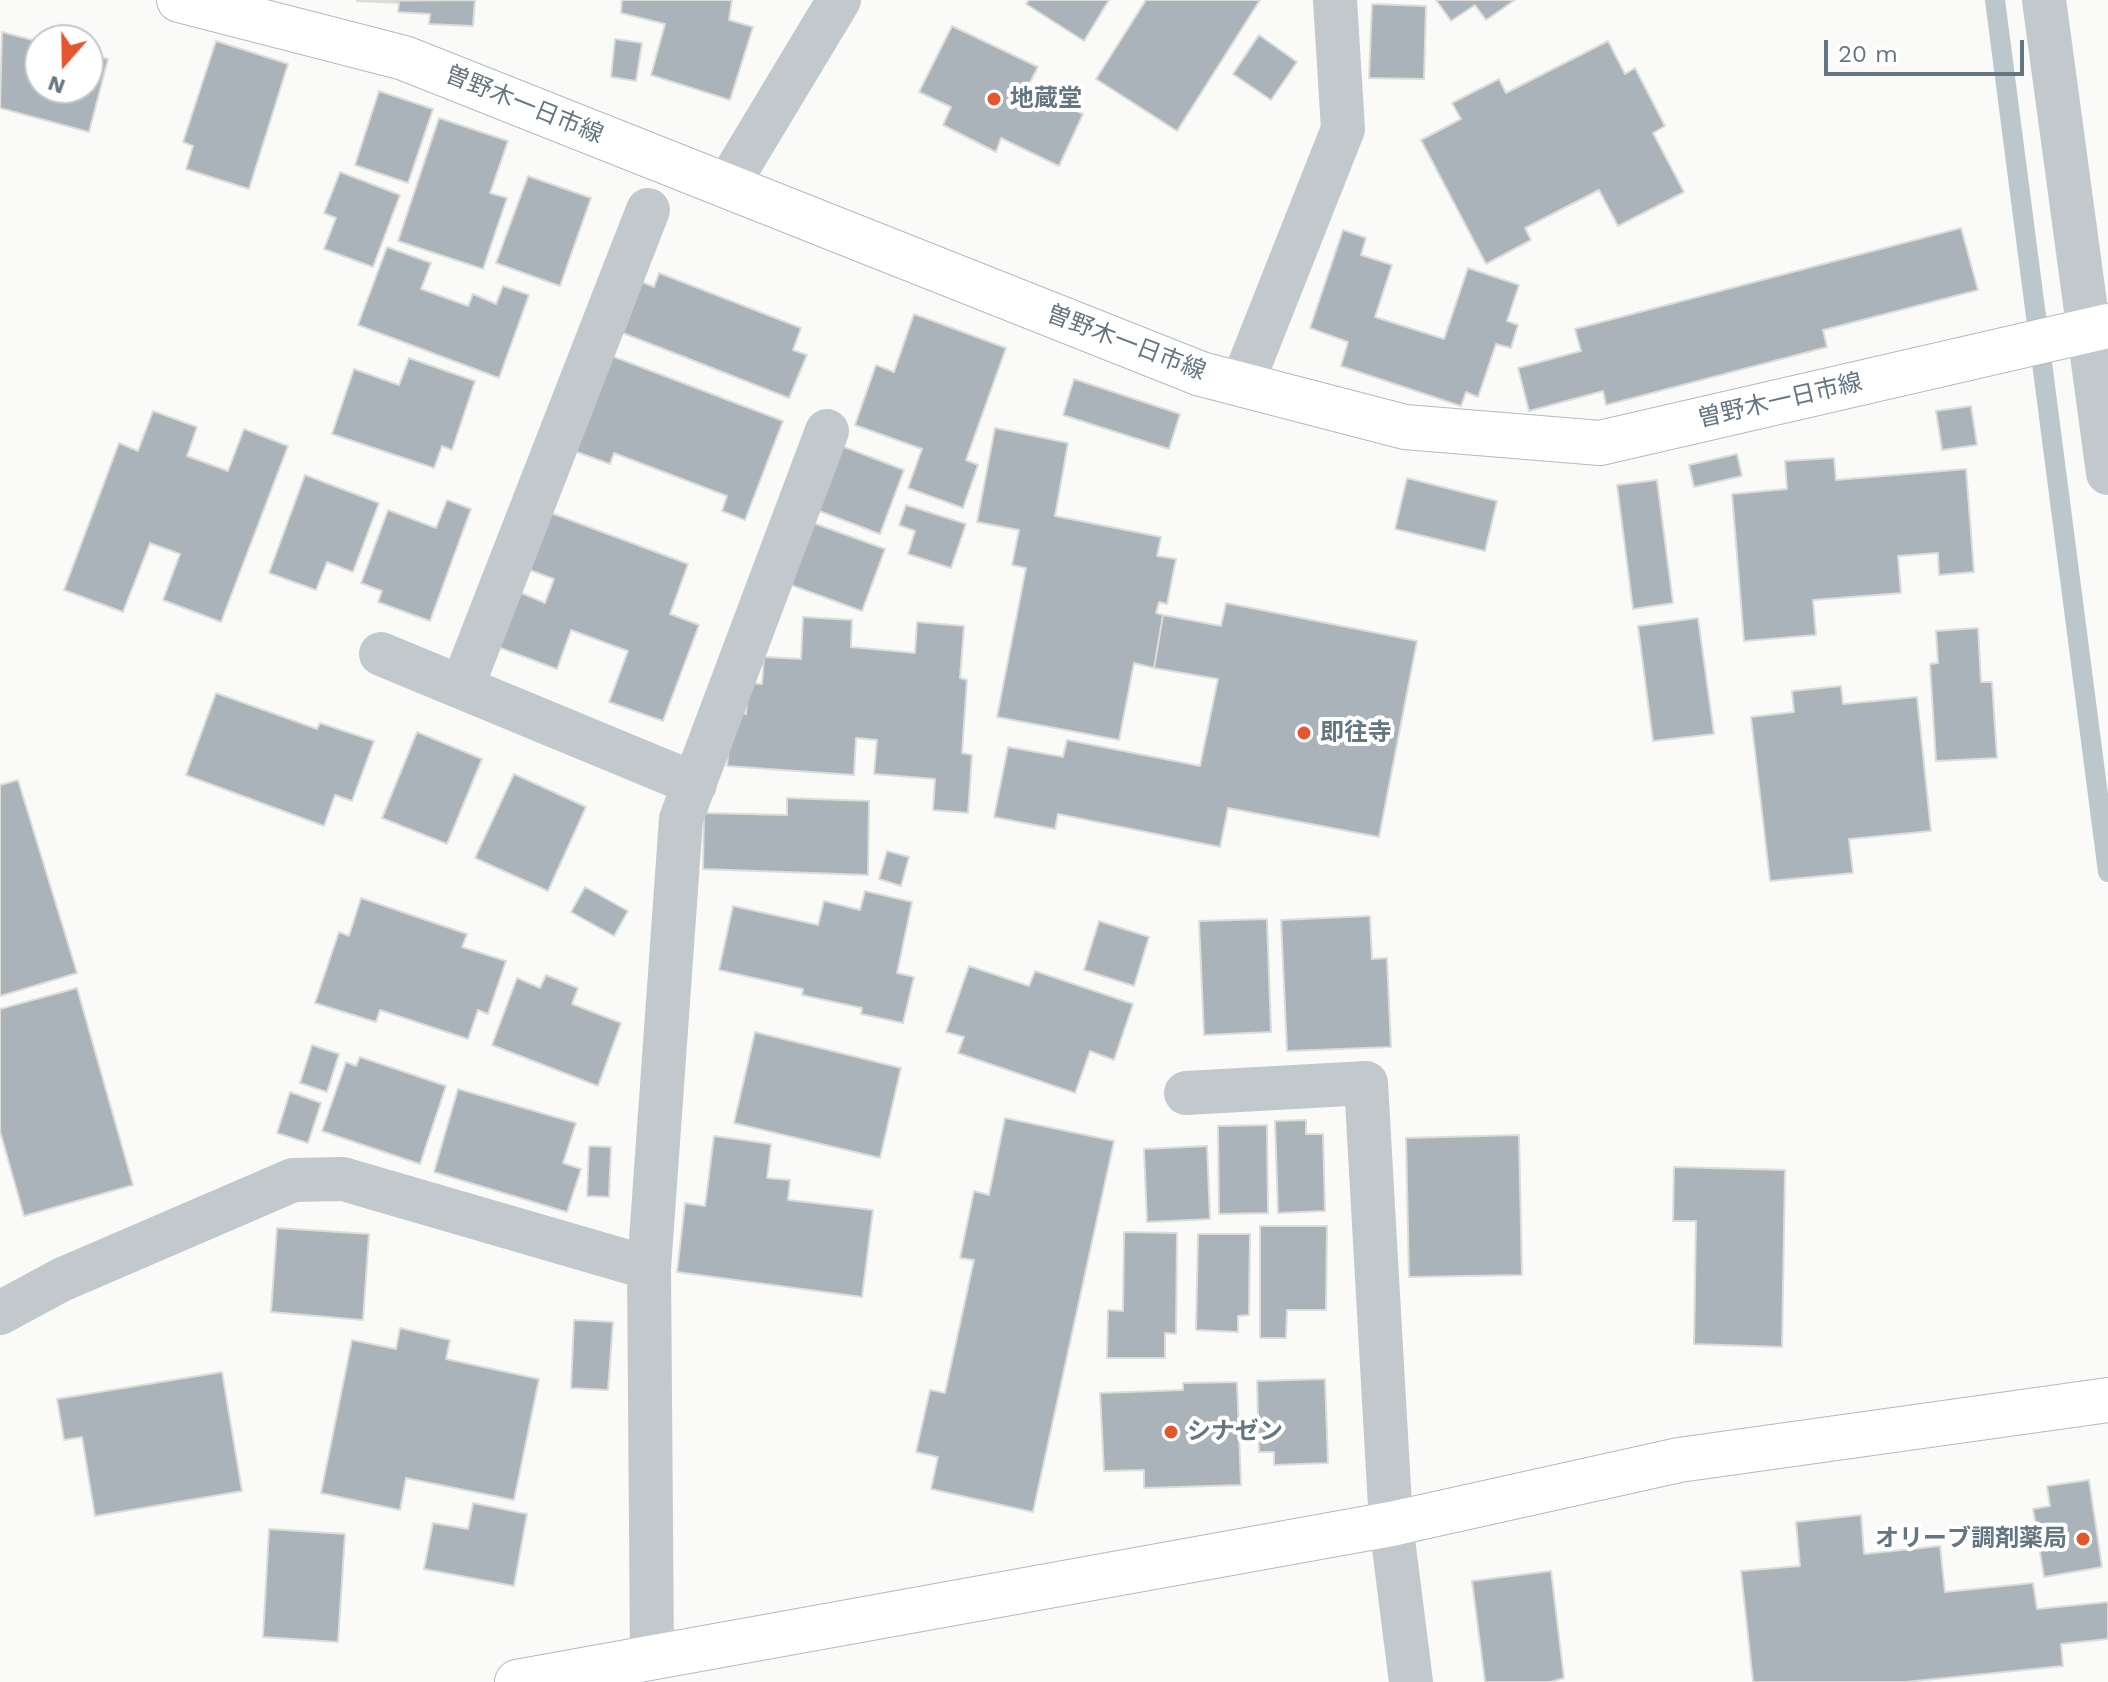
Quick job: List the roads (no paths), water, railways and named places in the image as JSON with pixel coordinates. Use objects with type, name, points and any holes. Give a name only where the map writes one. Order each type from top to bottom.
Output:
[{"type":"main road","name":"曽野木一日市線","points":[[179,0],[284,12],[1201,374],[1405,427],[1600,443],[2090,330]]},
{"type":"main road","points":[[517,1682],[632,1667],[1391,1524],[1679,1460],[2108,1400]]},
{"type":"street","points":[[727,186],[839,0]]},
{"type":"street","points":[[1242,384],[1343,129],[1335,0]]},
{"type":"street","points":[[2044,0],[2108,473]]},
{"type":"street","points":[[462,687],[648,210]]},
{"type":"street","points":[[632,1667],[649,1268],[681,819],[827,431]]},
{"type":"street","points":[[381,654],[695,784]]},
{"type":"street","points":[[1186,1093],[1366,1083],[1391,1524],[1411,1682]]},
{"type":"street","points":[[0,1313],[61,1280],[293,1180],[343,1179],[649,1268]]},
{"type":"waterway","points":[[1995,0],[2108,872]]},
{"type":"place","name":"地蔵堂","points":[[994,99]]},
{"type":"place","name":"即往寺","points":[[1304,733]]},
{"type":"place","name":"シナゼン","points":[[1171,1432]]},
{"type":"place","name":"オリーブ調剤薬局","points":[[2083,1539]]}]
